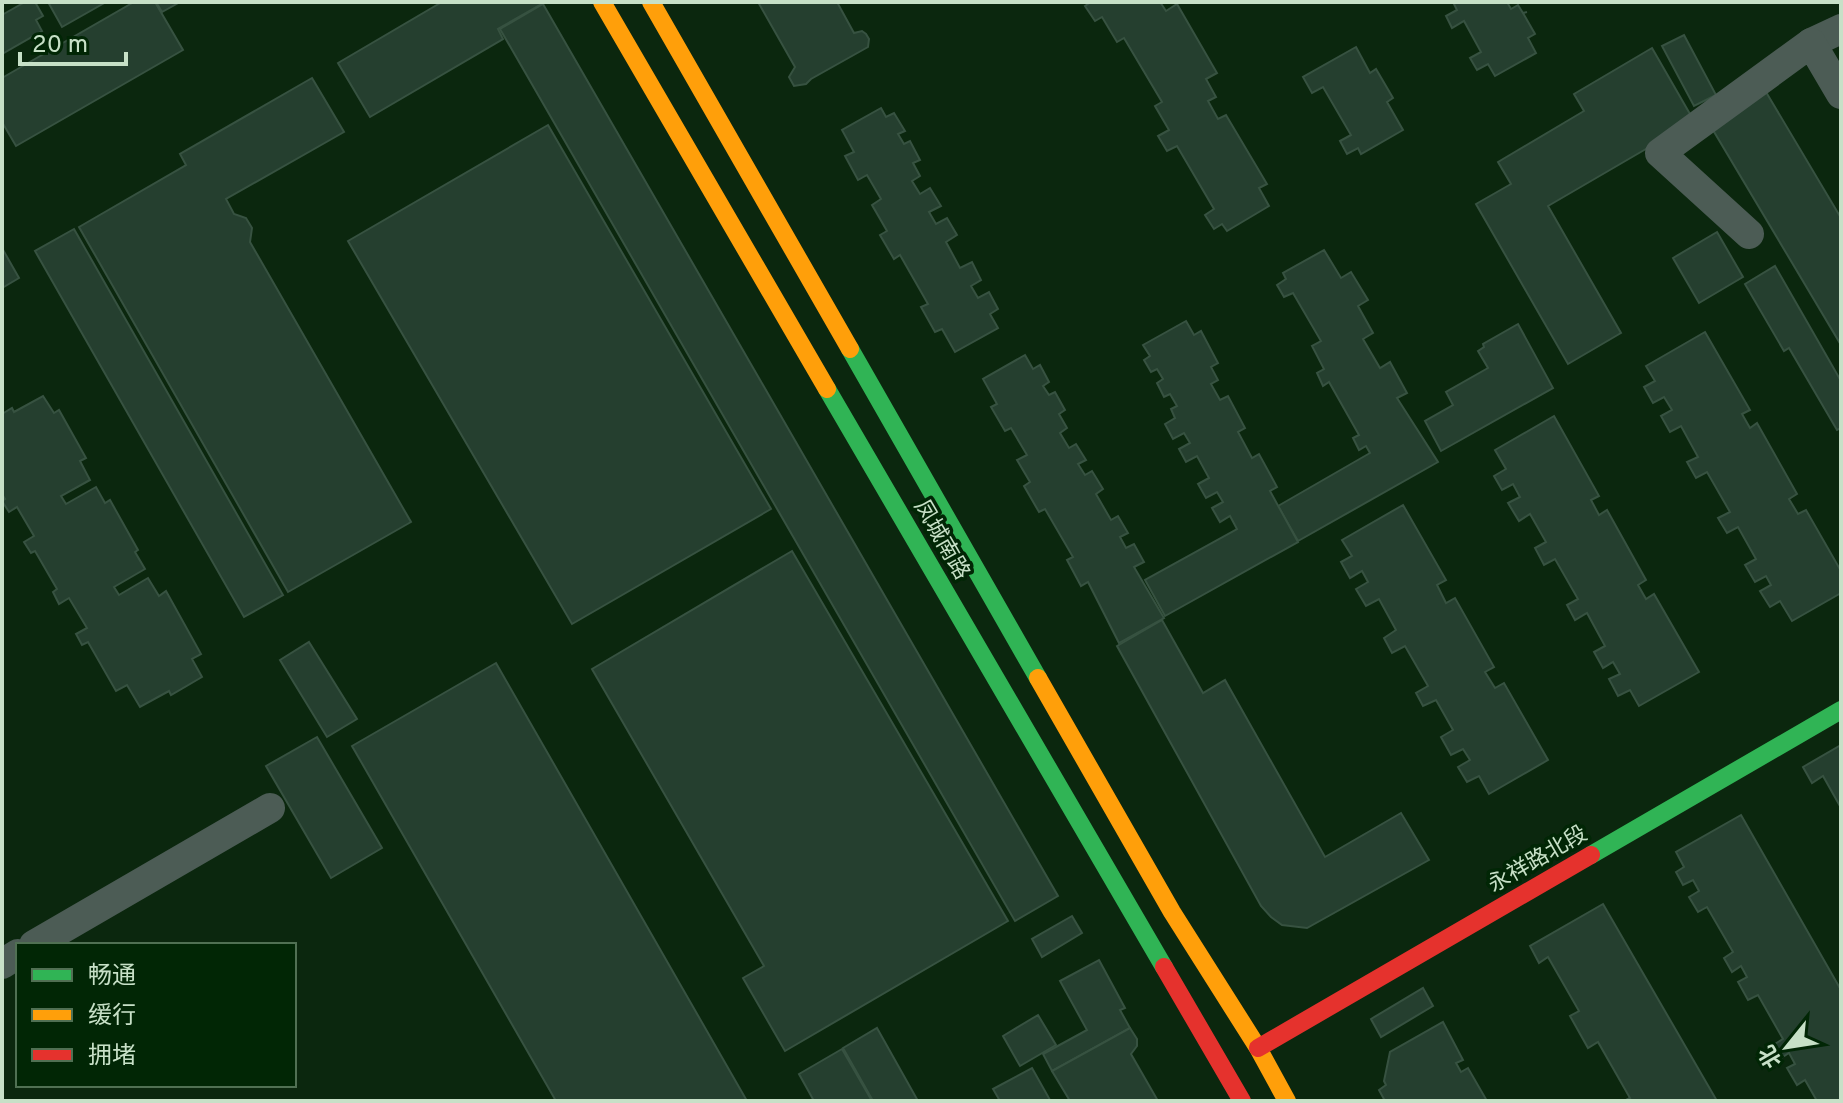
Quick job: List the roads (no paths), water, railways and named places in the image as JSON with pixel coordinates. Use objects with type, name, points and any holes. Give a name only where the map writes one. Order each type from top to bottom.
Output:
[{"type":"street","name":"凤城南路","points":[[602,2],[1242,1101]]},
{"type":"street","name":"凤城南路","points":[[651,2],[1172,912],[1258,1048],[1287,1101]]},
{"type":"street","points":[[1749,234],[1660,153],[1811,43],[1841,29]]},
{"type":"street","points":[[1811,43],[1841,94]]},
{"type":"street","name":"永祥路北段","points":[[1258,1048],[1841,710]]},
{"type":"street","points":[[37,943],[270,808]]}]
